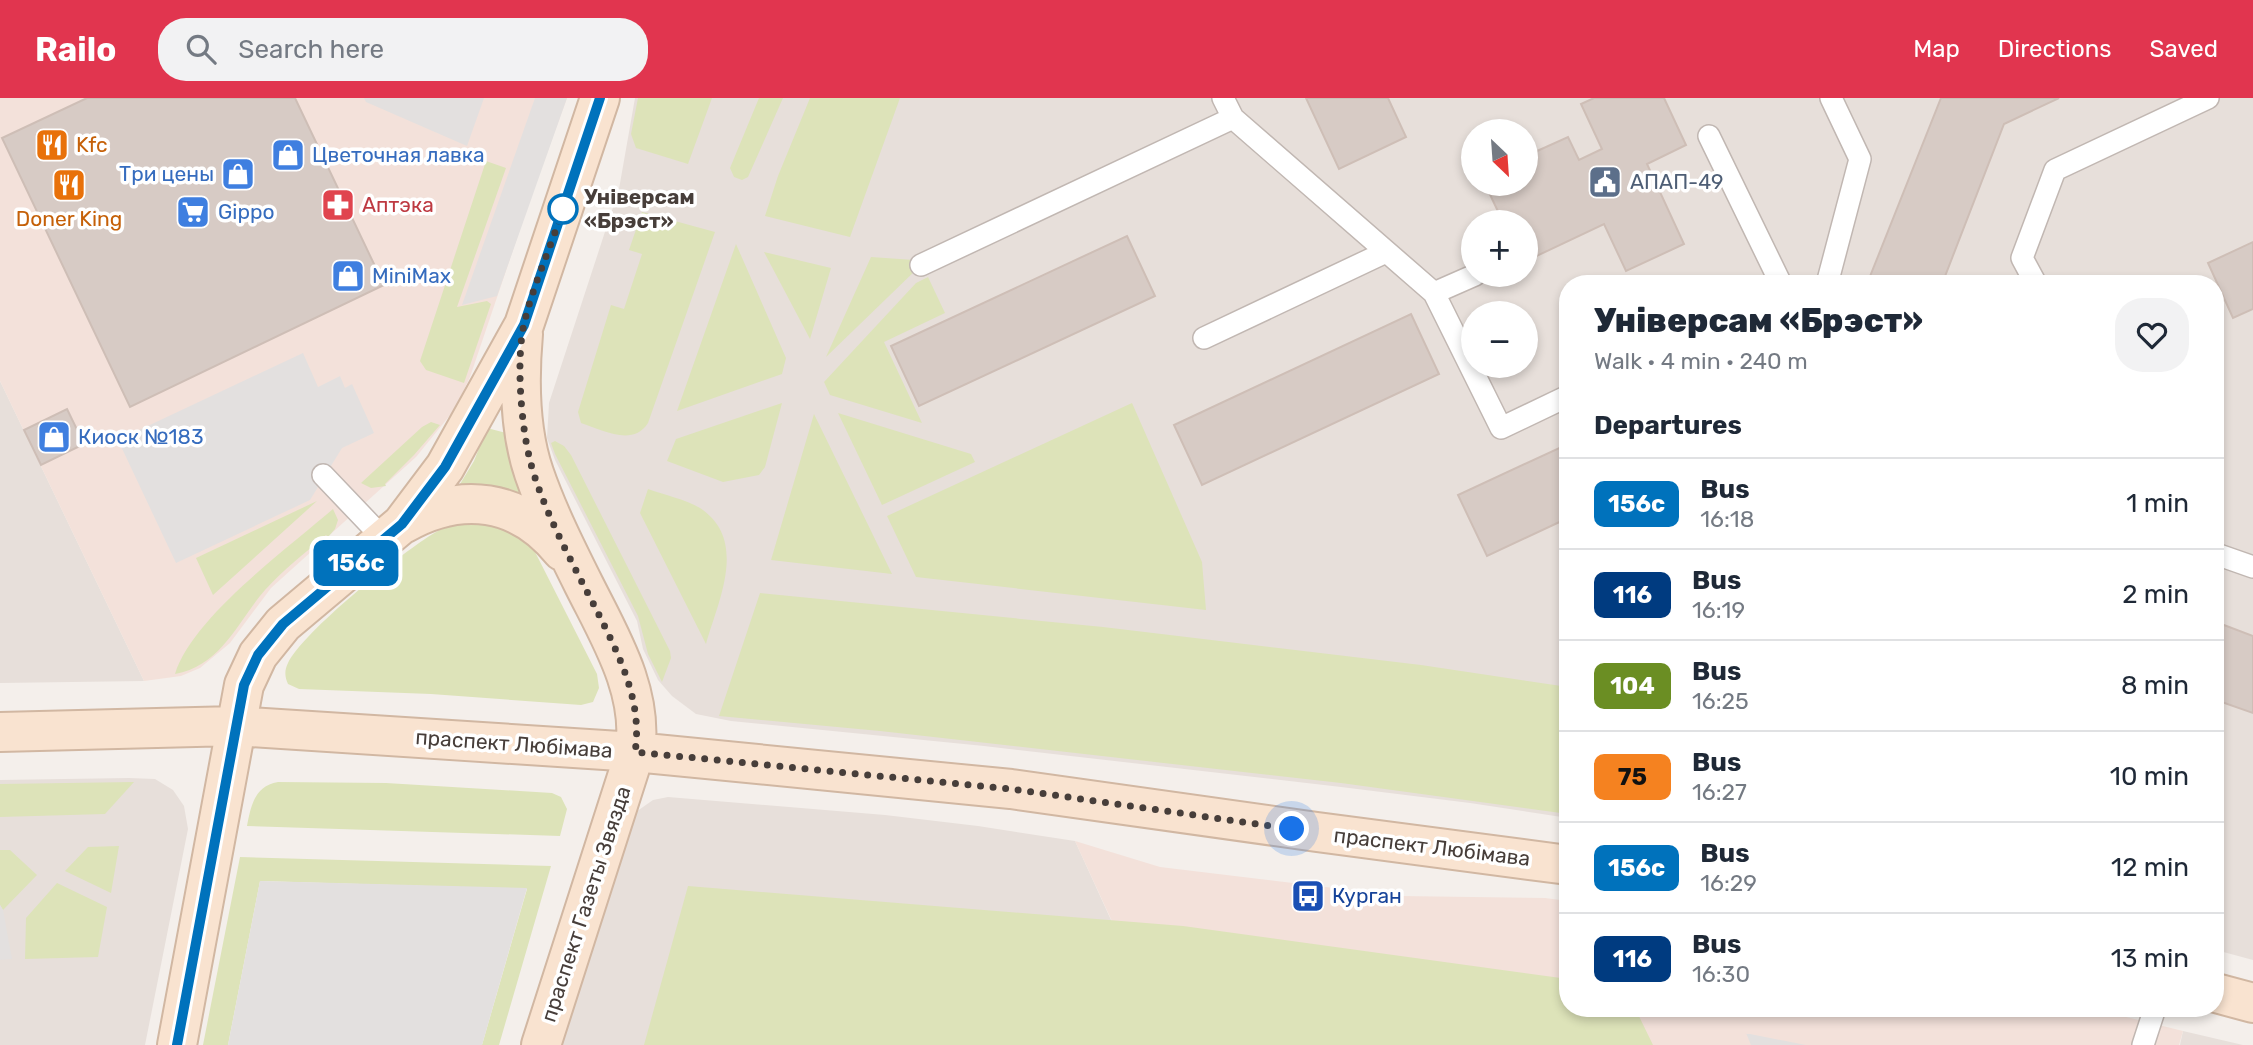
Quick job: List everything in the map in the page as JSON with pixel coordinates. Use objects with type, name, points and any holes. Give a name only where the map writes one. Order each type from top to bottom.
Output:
[{"type":"main road","name":"праспект Газеты Звязда","points":[[177,1045],[244,685],[258,655],[283,624],[393,532],[445,467],[524,325],[600,98]]},
{"type":"main road","name":"праспект Газеты Звязда","points":[[524,325],[521,355],[522,412],[528,455],[537,483],[576,569],[617,651],[635,711],[635,752],[541,1045]]},
{"type":"main road","points":[[393,532],[428,512],[449,506],[488,504],[511,511],[538,528],[556,543],[576,569]]},
{"type":"main road","name":"праспект Любімава","points":[[0,732],[235,726],[635,752],[1011,789],[1559,864]]},
{"type":"main road","points":[[2224,995],[2253,1003]]},
{"type":"lane","points":[[1223,98],[1233,118],[1434,293],[1501,428],[1559,400]]},
{"type":"lane","points":[[1829,275],[1860,159],[1831,98]]},
{"type":"lane","points":[[2031,275],[2022,258],[2055,170],[2208,98]]},
{"type":"lane","points":[[921,265],[1233,118]]},
{"type":"lane","points":[[1709,136],[1777,275]]},
{"type":"lane","points":[[1204,338],[1386,252]]},
{"type":"lane","points":[[1434,293],[1461,281]]},
{"type":"lane","points":[[323,475],[393,532]]},
{"type":"lane","points":[[2224,557],[2253,568]]},
{"type":"lane","points":[[2143,1045],[2152,1017]]},
{"type":"shaded area","points":[[0,98],[567,98],[470,377],[455,409],[416,457],[271,588],[230,643],[200,668],[181,676],[144,681],[0,381]]},
{"type":"shaded area","points":[[364,98],[484,98],[467,146],[366,102]]},
{"type":"shaded area","points":[[535,98],[567,98],[497,296],[462,305]]},
{"type":"shaded area","points":[[635,98],[2253,98],[2253,960],[2224,952],[2224,275],[1559,275],[1559,817],[1341,787],[984,746],[731,721],[696,714],[672,696],[658,680],[643,649],[637,621],[555,460],[547,438],[549,403],[619,189]]},
{"type":"shaded area","points":[[303,353],[318,387],[340,376],[345,388],[352,384],[374,433],[342,448],[310,500],[176,563],[118,440]]},
{"type":"shaded area","points":[[0,381],[144,681],[0,683]]},
{"type":"shaded area","points":[[155,779],[173,790],[184,806],[188,829],[145,1045],[0,1045],[0,780]]},
{"type":"shaded area","points":[[668,797],[885,815],[1075,841],[1168,1045],[557,1045],[633,814],[653,800]]},
{"type":"shaded area","points":[[1075,841],[1160,867],[1400,896],[1559,900],[1559,1017],[2126,1017],[2183,1031],[2179,1045],[1169,1045]]},
{"type":"shaded area","points":[[260,881],[527,888],[482,1045],[228,1045]]},
{"type":"shaded area","points":[[0,905],[3,910],[12,959],[0,960]]},
{"type":"shaded area","points":[[2183,1031],[2243,1045],[2180,1045]]},
{"type":"shaded area","points":[[1746,1033],[1806,1045],[1751,1045]]},
{"type":"green space","points":[[638,98],[712,98],[688,164],[636,148],[631,134]]},
{"type":"green space","points":[[759,98],[783,98],[748,177],[742,180],[734,177],[730,168]]},
{"type":"green space","points":[[810,98],[900,98],[850,237],[765,216],[778,176]]},
{"type":"green space","points":[[486,161],[506,168],[457,307],[487,301],[491,304],[464,383],[426,370],[420,361]]},
{"type":"green space","points":[[642,212],[715,232],[648,423],[634,434],[617,435],[581,423],[578,412],[611,305],[624,309],[642,254],[629,250]]},
{"type":"green space","points":[[736,244],[786,358],[782,374],[677,411]]},
{"type":"green space","points":[[764,252],[831,268],[810,339]]},
{"type":"green space","points":[[871,257],[914,260],[918,268],[826,357]]},
{"type":"green space","points":[[928,277],[945,313],[884,342],[922,423],[830,395],[824,382],[916,283]]},
{"type":"green space","points":[[782,403],[765,467],[759,475],[723,482],[667,461],[676,439]]},
{"type":"green space","points":[[1132,403],[1202,562],[1206,610],[916,577],[887,516]]},
{"type":"green space","points":[[838,413],[971,454],[975,462],[882,505]]},
{"type":"green space","points":[[814,414],[892,574],[771,560]]},
{"type":"green space","points":[[431,422],[440,425],[386,486],[371,488],[361,483],[422,427]]},
{"type":"green space","points":[[487,428],[510,434],[528,498],[457,489],[474,461]]},
{"type":"green space","points":[[555,441],[564,446],[571,455],[670,651],[671,658],[662,682],[648,654],[638,616],[555,454],[551,443]]},
{"type":"green space","points":[[648,489],[700,508],[715,521],[723,537],[727,554],[726,572],[706,644],[640,513]]},
{"type":"green space","points":[[317,501],[213,595],[196,558]]},
{"type":"green space","points":[[333,509],[338,520],[328,537],[326,535],[272,583],[217,652],[205,662],[175,674],[185,652],[221,607]]},
{"type":"green space","points":[[466,521],[496,522],[532,546],[597,674],[599,688],[593,702],[581,705],[431,694],[299,689],[288,684],[285,674],[288,663],[297,649],[331,614],[416,545],[439,530]]},
{"type":"green space","points":[[760,593],[1103,627],[1421,665],[1559,686],[1559,813],[1341,783],[880,731],[719,716]]},
{"type":"green space","points":[[134,782],[105,814],[0,817],[0,784]]},
{"type":"green space","points":[[278,782],[386,783],[552,793],[561,797],[567,809],[560,836],[247,826],[259,792]]},
{"type":"green space","points":[[119,846],[111,893],[65,871],[88,847]]},
{"type":"green space","points":[[0,850],[10,850],[37,875],[3,910],[0,905]]},
{"type":"green space","points":[[240,857],[551,866],[499,1045],[482,1045],[527,889],[260,881],[228,1045],[203,1045]]},
{"type":"green space","points":[[57,883],[107,907],[98,957],[25,959],[26,918]]},
{"type":"green space","points":[[688,886],[1183,926],[1559,978],[1559,1017],[1639,1017],[1653,1045],[644,1045]]},
{"type":"building","name":"Gippo","points":[[87,98],[295,98],[384,285],[130,407],[2,138]]},
{"type":"building","points":[[1306,98],[1388,98],[1406,137],[1339,169]]},
{"type":"building","points":[[1594,98],[1664,98],[1686,145],[1647,164],[1684,244],[1626,271],[1604,224],[1538,255],[1538,210],[1497,210],[1491,196],[1538,196],[1538,151],[1568,137],[1579,160],[1602,149],[1581,104]]},
{"type":"building","points":[[1941,98],[2059,98],[2004,124],[1945,275],[1871,275]]},
{"type":"building","points":[[1127,236],[1155,296],[919,406],[891,346]]},
{"type":"building","points":[[2253,242],[2253,309],[2233,318],[2224,298],[2224,275],[2213,275],[2208,263]]},
{"type":"building","points":[[1411,314],[1439,374],[1202,485],[1174,425]]},
{"type":"building","name":"Киоск №183","points":[[67,409],[84,444],[41,465],[24,430]]},
{"type":"building","points":[[1559,448],[1559,522],[1487,556],[1458,495]]},
{"type":"building","points":[[2224,625],[2253,636],[2253,713],[2224,703]]},
{"type":"bus line","name":"156с","points":[[177,1045],[244,685],[258,655],[283,624],[402,524],[445,467],[524,325],[600,98]]},
{"type":"place","name":"Kfc","points":[[52,145]]},
{"type":"place","name":"Цветочная лавка","points":[[288,155]]},
{"type":"place","name":"Три цены","points":[[238,174]]},
{"type":"place","name":"АПАП-49","points":[[1605,182]]},
{"type":"place","name":"Doner King","points":[[69,185]]},
{"type":"place","name":"Аптэка","points":[[338,205]]},
{"type":"place","name":"Універсам «Брэст»","points":[[563,209]]},
{"type":"place","name":"Gippo","points":[[193,212]]},
{"type":"place","name":"MiniMax","points":[[348,276]]},
{"type":"place","name":"Киоск №183","points":[[54,437]]},
{"type":"place","name":"Курган","points":[[1308,896]]},
{"type":"route","points":[[563,209],[524,325],[521,355],[524,428],[528,455],[537,483],[625,673],[635,711],[635,752],[1011,789],[1292,829]]}]
